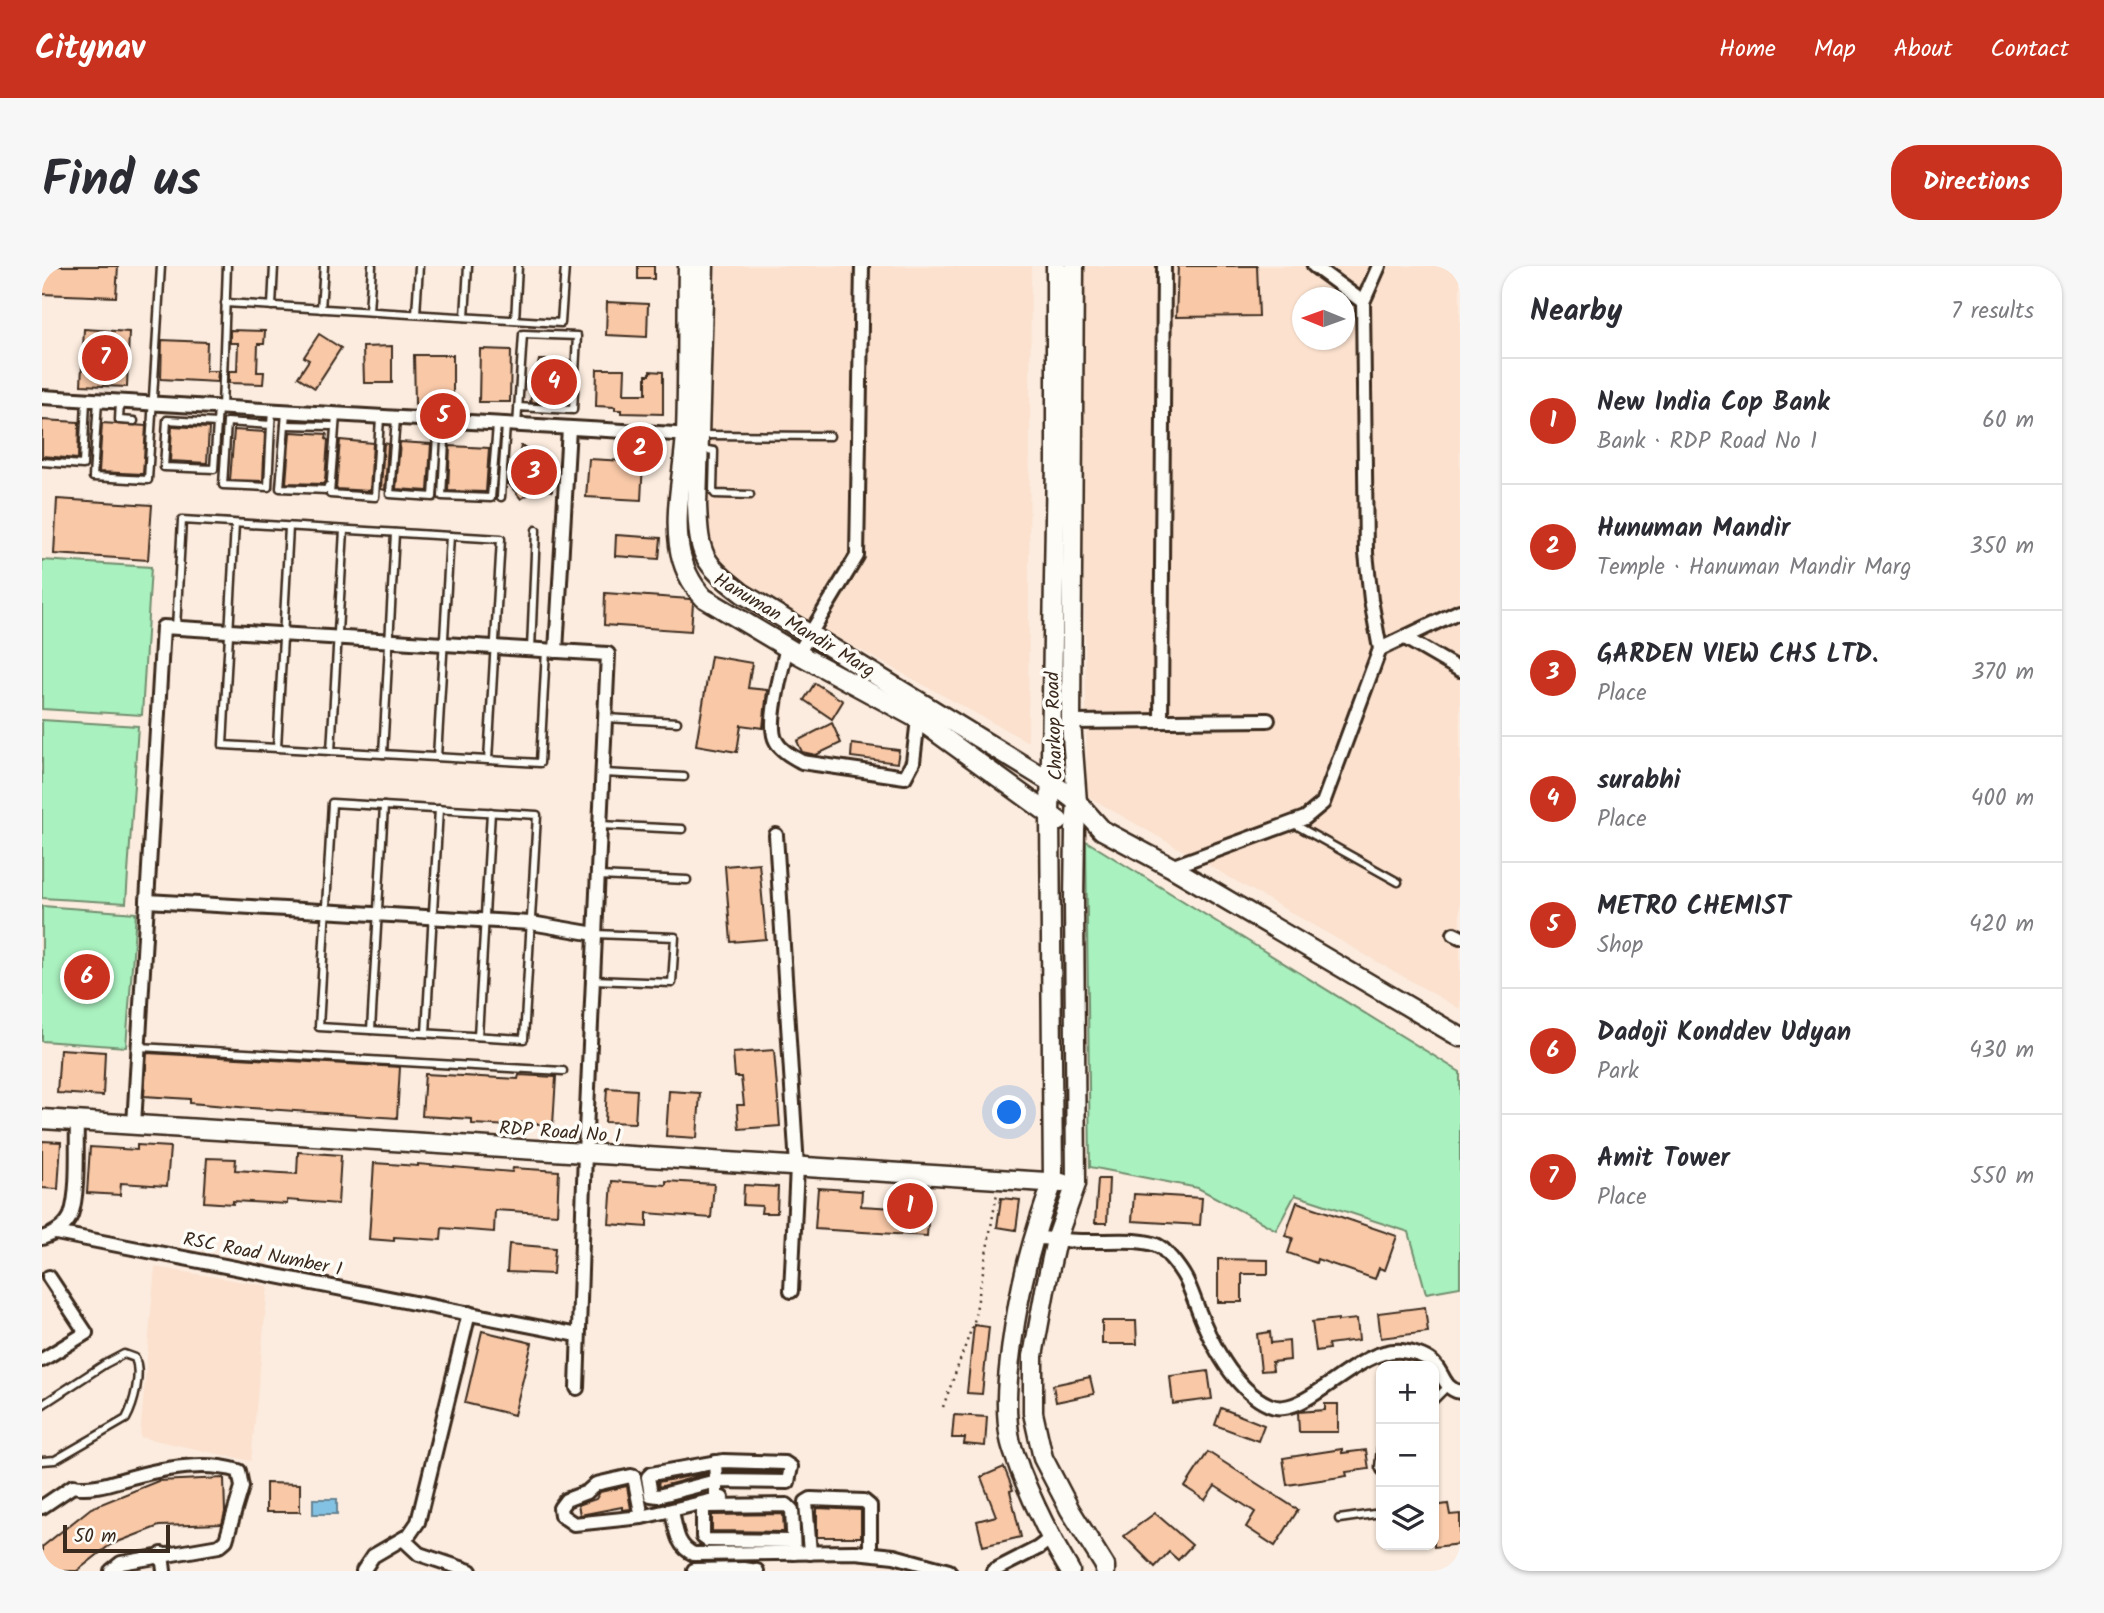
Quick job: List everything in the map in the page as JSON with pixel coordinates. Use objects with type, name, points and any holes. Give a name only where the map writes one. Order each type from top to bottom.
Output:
[{"type":"street","name":"Hanuman Mandir Marg","points":[[688,266],[695,440],[677,517],[684,568],[693,586],[704,598],[918,719],[1050,816],[1075,830]]},
{"type":"street","points":[[704,266],[695,440],[698,542],[709,564],[742,593],[1052,783],[1077,802],[1102,830],[1171,867],[1460,1037]]},
{"type":"street","points":[[862,266],[857,556],[810,634],[792,650],[772,726],[776,741],[802,762],[905,777],[913,762],[918,719]]},
{"type":"street","name":"Charkop Road","points":[[1052,1182],[1050,816],[1056,460],[1056,266]]},
{"type":"street","name":"Charkop Road","points":[[1074,266],[1070,722],[1077,802],[1076,1184],[1056,1240],[1033,1356],[1033,1413],[1043,1458],[1070,1510],[1105,1566],[1105,1571]]},
{"type":"street","points":[[1161,722],[1164,266]]},
{"type":"street","points":[[1314,266],[1363,302]]},
{"type":"street","points":[[1171,867],[1305,818],[1323,803],[1380,649],[1366,553],[1363,302],[1379,266]]},
{"type":"street","points":[[42,397],[272,411],[285,418],[442,421],[569,428],[695,440]]},
{"type":"street","points":[[551,651],[569,428]]},
{"type":"street","points":[[1380,649],[1460,611]]},
{"type":"street","points":[[134,1125],[163,627],[608,654],[577,1388]]},
{"type":"street","points":[[1405,638],[1460,670]]},
{"type":"street","points":[[1070,722],[1268,720]]},
{"type":"street","points":[[1075,830],[1102,830]]},
{"type":"street","points":[[776,835],[797,1167],[790,1292]]},
{"type":"street","points":[[147,901],[531,923],[595,934]]},
{"type":"street","name":"RDP Road No 1","points":[[42,1119],[1076,1184]]},
{"type":"street","points":[[42,1238],[56,1233],[70,1217],[74,1196],[77,1121]]},
{"type":"street","points":[[1052,1182],[1032,1237],[1017,1306],[1007,1384],[1007,1411],[1010,1442],[1037,1514],[1070,1571]]},
{"type":"street","name":"RSC Road Number 1","points":[[56,1233],[579,1335]]},
{"type":"street","points":[[1032,1237],[1138,1242],[1160,1247],[1185,1275],[1217,1353],[1252,1397],[1272,1408],[1303,1402],[1352,1367],[1376,1355],[1401,1350],[1434,1363],[1444,1382],[1454,1389]]},
{"type":"street","points":[[42,1360],[86,1333],[49,1277]]},
{"type":"street","points":[[363,1571],[373,1556],[409,1535],[418,1522],[469,1313]]},
{"type":"street","points":[[642,1517],[634,1477],[631,1476],[596,1484],[587,1492],[566,1500],[560,1508],[561,1515],[575,1524],[642,1517],[719,1499],[715,1462]]},
{"type":"street","points":[[715,1462],[785,1463],[791,1467],[788,1482],[716,1481],[658,1496],[651,1495],[648,1478],[651,1474],[715,1462]]},
{"type":"street","points":[[42,1507],[73,1486],[85,1489],[146,1473],[205,1466],[223,1466],[239,1471],[242,1487],[226,1540],[219,1546],[121,1563],[111,1571]]},
{"type":"street","points":[[810,1553],[806,1502],[811,1499],[864,1501],[870,1506],[870,1553]]},
{"type":"street","points":[[793,1547],[792,1510],[787,1506],[707,1506],[703,1509],[704,1537],[707,1540],[793,1547],[810,1553],[870,1553],[894,1556],[949,1571]]},
{"type":"street","points":[[671,1511],[679,1543],[694,1555],[793,1547]]},
{"type":"street","points":[[995,1571],[1051,1538]]},
{"type":"street","points":[[403,1539],[419,1554],[470,1571]]},
{"type":"street","points":[[162,1555],[164,1571]]},
{"type":"street","points":[[694,1555],[694,1571],[757,1571]]},
{"type":"lane","points":[[92,400],[93,477],[148,480],[160,266]]},
{"type":"lane","points":[[217,423],[167,420],[164,467],[214,470],[220,408],[227,266]]},
{"type":"lane","points":[[272,306],[274,266]]},
{"type":"lane","points":[[321,309],[324,266]]},
{"type":"lane","points":[[369,312],[372,266]]},
{"type":"lane","points":[[416,314],[419,266]]},
{"type":"lane","points":[[465,317],[468,266]]},
{"type":"lane","points":[[515,320],[518,266]]},
{"type":"lane","points":[[225,303],[561,323],[565,266]]},
{"type":"lane","points":[[442,421],[442,496],[492,498],[507,425],[518,407],[523,334],[577,336],[573,410],[518,407]]},
{"type":"lane","points":[[42,462],[83,465],[92,400]]},
{"type":"lane","points":[[120,402],[119,420],[135,421]]},
{"type":"lane","points":[[271,425],[227,422],[223,485],[268,487],[272,411]]},
{"type":"lane","points":[[285,418],[280,488],[327,490],[333,419]]},
{"type":"lane","points":[[333,419],[330,494],[375,497],[380,418]]},
{"type":"lane","points":[[396,419],[390,494],[433,497],[442,421]]},
{"type":"lane","points":[[500,497],[507,425]]},
{"type":"lane","points":[[695,440],[830,436]]},
{"type":"lane","points":[[695,440],[714,451],[715,494],[750,495]]},
{"type":"lane","points":[[176,628],[183,520],[501,539],[488,760]]},
{"type":"lane","points":[[236,524],[223,745],[540,763],[551,651]]},
{"type":"lane","points":[[276,748],[289,527]]},
{"type":"lane","points":[[331,751],[344,530]]},
{"type":"lane","points":[[531,649],[536,530]]},
{"type":"lane","points":[[383,754],[396,533]]},
{"type":"lane","points":[[437,757],[450,536]]},
{"type":"lane","points":[[606,718],[677,722]]},
{"type":"lane","points":[[603,773],[684,777]]},
{"type":"lane","points":[[332,803],[384,806],[537,815],[524,1039],[319,1027],[332,803]]},
{"type":"lane","points":[[371,1030],[384,806]]},
{"type":"lane","points":[[426,1033],[439,809]]},
{"type":"lane","points":[[478,1036],[491,812]]},
{"type":"lane","points":[[1292,823],[1398,882]]},
{"type":"lane","points":[[600,825],[682,829]]},
{"type":"lane","points":[[598,876],[687,880]]},
{"type":"lane","points":[[593,980],[673,983],[675,937],[595,934]]},
{"type":"lane","points":[[139,1048],[563,1071]]},
{"type":"lane","points":[[42,1405],[124,1354],[135,1358],[135,1394],[126,1419],[55,1460],[42,1461]]},
{"type":"lane","points":[[1339,1519],[1376,1514]]},
{"type":"path","points":[[943,1407],[974,1322],[1000,1179]]},
{"type":"shaded area","points":[[716,266],[1031,266],[1028,742],[816,626],[705,561]]},
{"type":"shaded area","points":[[1080,266],[1460,266],[1460,1009],[1087,796]]},
{"type":"shaded area","points":[[155,1267],[268,1286],[251,1461],[140,1437]]},
{"type":"green space","points":[[42,560],[151,567],[142,715],[42,709]]},
{"type":"green space","points":[[42,720],[138,726],[126,903],[42,898]]},
{"type":"green space","points":[[1086,841],[1460,1072],[1460,1287],[1426,1293],[1409,1232],[1295,1195],[1276,1230],[1198,1188],[1090,1167]]},
{"type":"green space","points":[[42,906],[136,913],[126,1047],[42,1041]]},
{"type":"water","points":[[313,1499],[337,1499],[337,1514],[313,1514]]},
{"type":"building","points":[[42,266],[118,266],[116,297],[42,294]]},
{"type":"building","points":[[638,266],[654,266],[654,279],[638,279]]},
{"type":"building","points":[[1178,266],[1257,266],[1259,316],[1176,317]]},
{"type":"building","points":[[607,302],[648,304],[647,337],[606,335]]},
{"type":"building","points":[[84,329],[129,332],[127,387],[81,385]]},
{"type":"building","points":[[230,330],[265,331],[264,344],[258,344],[257,372],[264,372],[263,384],[229,383],[229,371],[237,371],[238,343],[230,343]]},
{"type":"building","points":[[319,334],[341,348],[315,388],[298,377],[309,360],[304,357]]},
{"type":"building","points":[[162,340],[207,342],[206,371],[218,371],[217,382],[161,379]]},
{"type":"building","points":[[392,346],[392,383],[364,383],[363,347]]},
{"type":"building","points":[[480,349],[511,350],[510,402],[479,402]]},
{"type":"building","points":[[414,355],[453,355],[453,404],[415,404]]},
{"type":"building","points":[[539,360],[570,360],[568,404],[530,402]]},
{"type":"building","points":[[597,369],[625,369],[624,394],[646,394],[646,375],[650,375],[650,371],[663,372],[663,414],[621,413],[621,410],[615,410],[615,407],[596,406]]},
{"type":"building","points":[[42,420],[79,422],[78,459],[42,456]]},
{"type":"building","points":[[102,423],[146,426],[143,474],[99,472]]},
{"type":"building","points":[[172,426],[209,428],[207,463],[170,461]]},
{"type":"building","points":[[234,430],[265,432],[263,481],[230,480]]},
{"type":"building","points":[[290,432],[327,434],[323,484],[286,483]]},
{"type":"building","points":[[340,440],[373,443],[370,491],[336,489]]},
{"type":"building","points":[[400,442],[431,444],[428,491],[396,489]]},
{"type":"building","points":[[384,443],[388,444],[385,490],[381,489]]},
{"type":"building","points":[[450,446],[489,448],[486,492],[448,491]]},
{"type":"building","points":[[521,446],[532,450],[533,470],[553,471],[552,491],[537,489],[521,499],[508,483],[515,473]]},
{"type":"building","points":[[589,459],[643,462],[641,500],[586,497]]},
{"type":"building","points":[[57,499],[152,505],[148,560],[54,554]]},
{"type":"building","points":[[616,535],[661,538],[659,559],[615,556]]},
{"type":"building","points":[[605,593],[690,599],[693,603],[691,631],[604,625]]},
{"type":"building","points":[[711,656],[752,663],[748,688],[767,690],[763,728],[741,725],[737,752],[696,745]]},
{"type":"building","points":[[815,683],[843,701],[832,719],[804,700]]},
{"type":"building","points":[[832,723],[841,743],[816,755],[802,752],[797,741]]},
{"type":"building","points":[[852,744],[899,750],[897,763],[851,757]]},
{"type":"building","points":[[759,863],[766,939],[731,942],[725,866]]},
{"type":"building","points":[[60,1049],[105,1052],[103,1096],[57,1093]]},
{"type":"building","points":[[774,1050],[780,1126],[739,1129],[737,1105],[744,1105],[741,1077],[735,1077],[733,1053]]},
{"type":"building","points":[[147,1053],[400,1067],[397,1118],[190,1103],[190,1099],[144,1096]]},
{"type":"building","points":[[425,1074],[518,1079],[519,1075],[556,1077],[553,1125],[512,1122],[512,1126],[472,1124],[472,1119],[422,1116]]},
{"type":"building","points":[[607,1088],[637,1090],[635,1123],[605,1122]]},
{"type":"building","points":[[669,1091],[700,1093],[697,1138],[666,1136]]},
{"type":"building","points":[[42,1141],[61,1142],[58,1189],[42,1188]]},
{"type":"building","points":[[137,1145],[170,1147],[167,1186],[121,1183],[120,1195],[87,1193],[90,1147],[137,1150]]},
{"type":"building","points":[[298,1152],[341,1155],[338,1204],[287,1200],[287,1204],[204,1202],[207,1158],[236,1159],[235,1170],[297,1174]]},
{"type":"building","points":[[374,1163],[512,1172],[513,1168],[559,1171],[557,1214],[495,1210],[494,1232],[442,1228],[441,1240],[394,1237],[394,1241],[369,1239]]},
{"type":"building","points":[[1098,1179],[1109,1179],[1107,1223],[1095,1223]]},
{"type":"building","points":[[612,1181],[666,1185],[666,1181],[714,1184],[711,1218],[647,1213],[647,1227],[609,1224]]},
{"type":"building","points":[[744,1185],[778,1187],[777,1213],[761,1213],[762,1206],[743,1205]]},
{"type":"building","points":[[818,1188],[862,1191],[861,1206],[929,1210],[927,1236],[815,1229]]},
{"type":"building","points":[[1134,1194],[1202,1198],[1200,1225],[1132,1221]]},
{"type":"building","points":[[1001,1198],[1020,1200],[1016,1230],[997,1227]]},
{"type":"building","points":[[1297,1202],[1397,1236],[1385,1270],[1379,1268],[1375,1279],[1317,1259],[1316,1263],[1288,1253],[1293,1238],[1285,1236]]},
{"type":"building","points":[[509,1244],[555,1248],[553,1274],[507,1272]]},
{"type":"building","points":[[1218,1259],[1268,1260],[1268,1274],[1242,1274],[1242,1302],[1218,1302]]},
{"type":"building","points":[[1425,1307],[1428,1332],[1381,1338],[1378,1313]]},
{"type":"building","points":[[1357,1319],[1359,1340],[1328,1344],[1329,1349],[1316,1351],[1312,1322]]},
{"type":"building","points":[[1102,1321],[1136,1321],[1137,1344],[1102,1344]]},
{"type":"building","points":[[974,1325],[989,1327],[982,1394],[967,1393]]},
{"type":"building","points":[[482,1331],[532,1343],[514,1415],[465,1403]]},
{"type":"building","points":[[1270,1332],[1271,1343],[1289,1341],[1290,1360],[1272,1362],[1273,1370],[1261,1371],[1257,1334]]},
{"type":"building","points":[[1208,1371],[1212,1399],[1173,1404],[1170,1376]]},
{"type":"building","points":[[1090,1377],[1094,1394],[1056,1402],[1053,1385]]},
{"type":"building","points":[[1325,1404],[1338,1404],[1338,1432],[1299,1432],[1298,1412],[1325,1410]]},
{"type":"building","points":[[1221,1408],[1264,1425],[1258,1441],[1215,1425]]},
{"type":"building","points":[[954,1415],[987,1417],[985,1446],[964,1444],[965,1438],[952,1438]]},
{"type":"building","points":[[1342,1449],[1342,1453],[1366,1450],[1369,1469],[1346,1472],[1347,1476],[1287,1485],[1283,1458]]},
{"type":"building","points":[[1208,1452],[1298,1510],[1275,1546],[1246,1527],[1255,1512],[1215,1486],[1205,1500],[1185,1487]]},
{"type":"building","points":[[1004,1467],[1013,1490],[1010,1491],[1021,1537],[983,1546],[977,1521],[996,1516],[981,1477]]},
{"type":"building","points":[[724,1470],[781,1472],[724,1472]]},
{"type":"building","points":[[707,1474],[659,1487],[658,1482]]},
{"type":"building","points":[[224,1478],[225,1512],[222,1524],[159,1526],[110,1545],[77,1571],[49,1571],[42,1562],[42,1547],[91,1508],[158,1481]]},
{"type":"building","points":[[266,1483],[300,1484],[300,1512],[266,1512]]},
{"type":"building","points":[[627,1486],[631,1509],[622,1510],[622,1507],[580,1515],[578,1505],[596,1499],[600,1492]]},
{"type":"building","points":[[1448,1504],[1450,1515],[1460,1514],[1460,1544],[1439,1546],[1439,1505]]},
{"type":"building","points":[[817,1508],[861,1510],[861,1537],[817,1537]]},
{"type":"building","points":[[1155,1513],[1192,1545],[1178,1560],[1169,1552],[1155,1567],[1124,1536]]},
{"type":"building","points":[[783,1514],[784,1532],[712,1531],[712,1515]]},
{"type":"place","name":"Amit Tower","points":[[105,358]]},
{"type":"place","name":"surabhi","points":[[554,382]]},
{"type":"place","name":"METRO CHEMIST","points":[[443,416]]},
{"type":"place","name":"Hunuman Mandir","points":[[640,449]]},
{"type":"place","name":"GARDEN VIEW CHS LTD.","points":[[534,472]]},
{"type":"place","name":"Dadoji Konddev Udyan","points":[[87,977]]},
{"type":"place","name":"New India Cop Bank","points":[[910,1206]]}]
